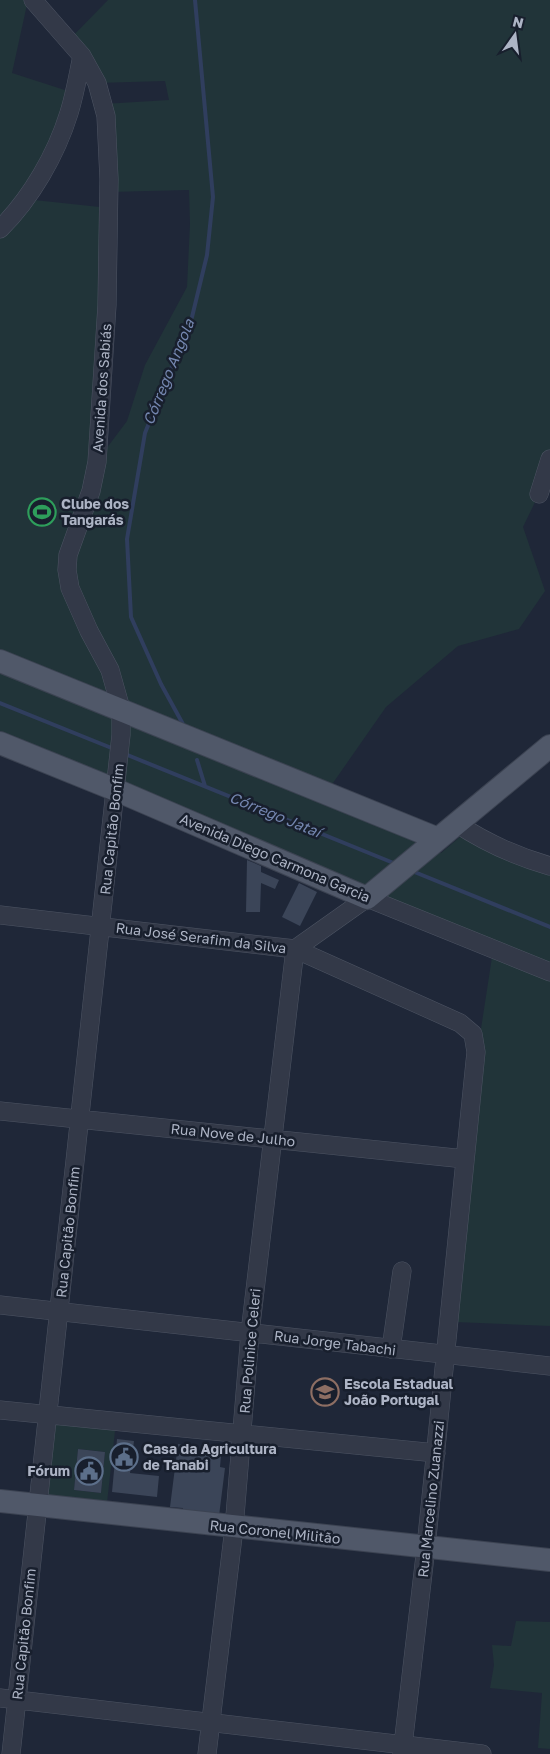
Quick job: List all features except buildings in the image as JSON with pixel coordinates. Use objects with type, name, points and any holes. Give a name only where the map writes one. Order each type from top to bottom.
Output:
[{"type":"main road","points":[[0,661],[121,709],[431,843]]},
{"type":"main road","name":"Avenida Diego Carmona Garcia","points":[[0,743],[371,894]]},
{"type":"main road","points":[[371,894],[550,746]]},
{"type":"main road","name":"Rua Coronel Militão","points":[[0,1501],[234,1528],[550,1560]]},
{"type":"street","name":"Avenida dos Sabiás","points":[[33,0],[82,56],[97,83],[106,116],[109,179],[107,305],[97,462],[91,491],[68,555],[66,570],[70,588],[89,631],[110,670],[121,709]]},
{"type":"street","points":[[0,228],[13,216],[46,167],[69,113],[82,56]]},
{"type":"street","points":[[539,494],[550,459]]},
{"type":"street","name":"Rua Capitão Bonfim","points":[[11,1754],[8,1699],[39,1505],[120,756],[122,735],[121,709]]},
{"type":"street","points":[[456,823],[480,839],[505,852],[550,866]]},
{"type":"street","points":[[295,949],[371,894]]},
{"type":"street","name":"Avenida Diego Carmona Garcia","points":[[371,894],[550,972]]},
{"type":"street","name":"Rua José Serafim da Silva","points":[[0,915],[295,949],[460,1023],[474,1034]]},
{"type":"street","name":"Rua Polinice Celeri","points":[[207,1754],[234,1528],[250,1333],[295,949]]},
{"type":"street","name":"Rua Marcelino Zuanazzi","points":[[402,1750],[446,1356],[476,1052],[474,1034]]},
{"type":"street","name":"Rua Nove de Julho","points":[[0,1111],[465,1159]]},
{"type":"street","points":[[391,1349],[402,1271]]},
{"type":"street","name":"Rua Jorge Tabachi","points":[[0,1305],[446,1356],[550,1366]]},
{"type":"street","points":[[0,1410],[436,1453]]},
{"type":"street","points":[[8,1699],[210,1721],[402,1750],[482,1754]]},
{"type":"green space","points":[[0,0],[28,0],[12,73],[74,93],[25,199],[109,208],[97,461],[127,421],[145,365],[187,287],[190,224],[189,190],[109,192],[103,104],[169,100],[165,81],[97,83],[68,41],[108,0],[550,0],[550,459],[539,494],[523,527],[545,591],[519,629],[458,646],[386,707],[326,793],[0,661]]},
{"type":"green space","points":[[0,667],[405,832],[441,853],[461,836],[550,869],[550,969],[0,738]]},
{"type":"green space","points":[[492,957],[550,980],[550,1326],[455,1322],[479,1042]]},
{"type":"green space","points":[[51,1416],[116,1422],[106,1512],[41,1505]],"holes":[[[78,1449],[105,1452],[101,1493],[74,1490]]]},
{"type":"green space","points":[[516,1621],[550,1622],[550,1749],[538,1748],[542,1693],[490,1688],[494,1665],[492,1645],[511,1646]]},
{"type":"waterway","name":"Córrego Angola","points":[[184,726],[161,684],[131,617],[127,539],[145,433],[192,317],[207,255],[213,197],[195,0]]},
{"type":"waterway","name":"Córrego Jataí","points":[[0,703],[114,749]]},
{"type":"waterway","name":"Córrego Jataí","points":[[125,754],[396,864]]},
{"type":"waterway","name":"Córrego Angola","points":[[197,760],[205,786]]},
{"type":"waterway","name":"Córrego Jataí","points":[[412,871],[550,927]]},
{"type":"place","name":"Clube dos Tangarás","points":[[42,512]]},
{"type":"place","name":"Escola Estadual João Portugal","points":[[325,1392]]},
{"type":"place","name":"Casa da Agricultura de Tanabi","points":[[124,1457]]},
{"type":"place","name":"Fórum","points":[[89,1471]]}]
